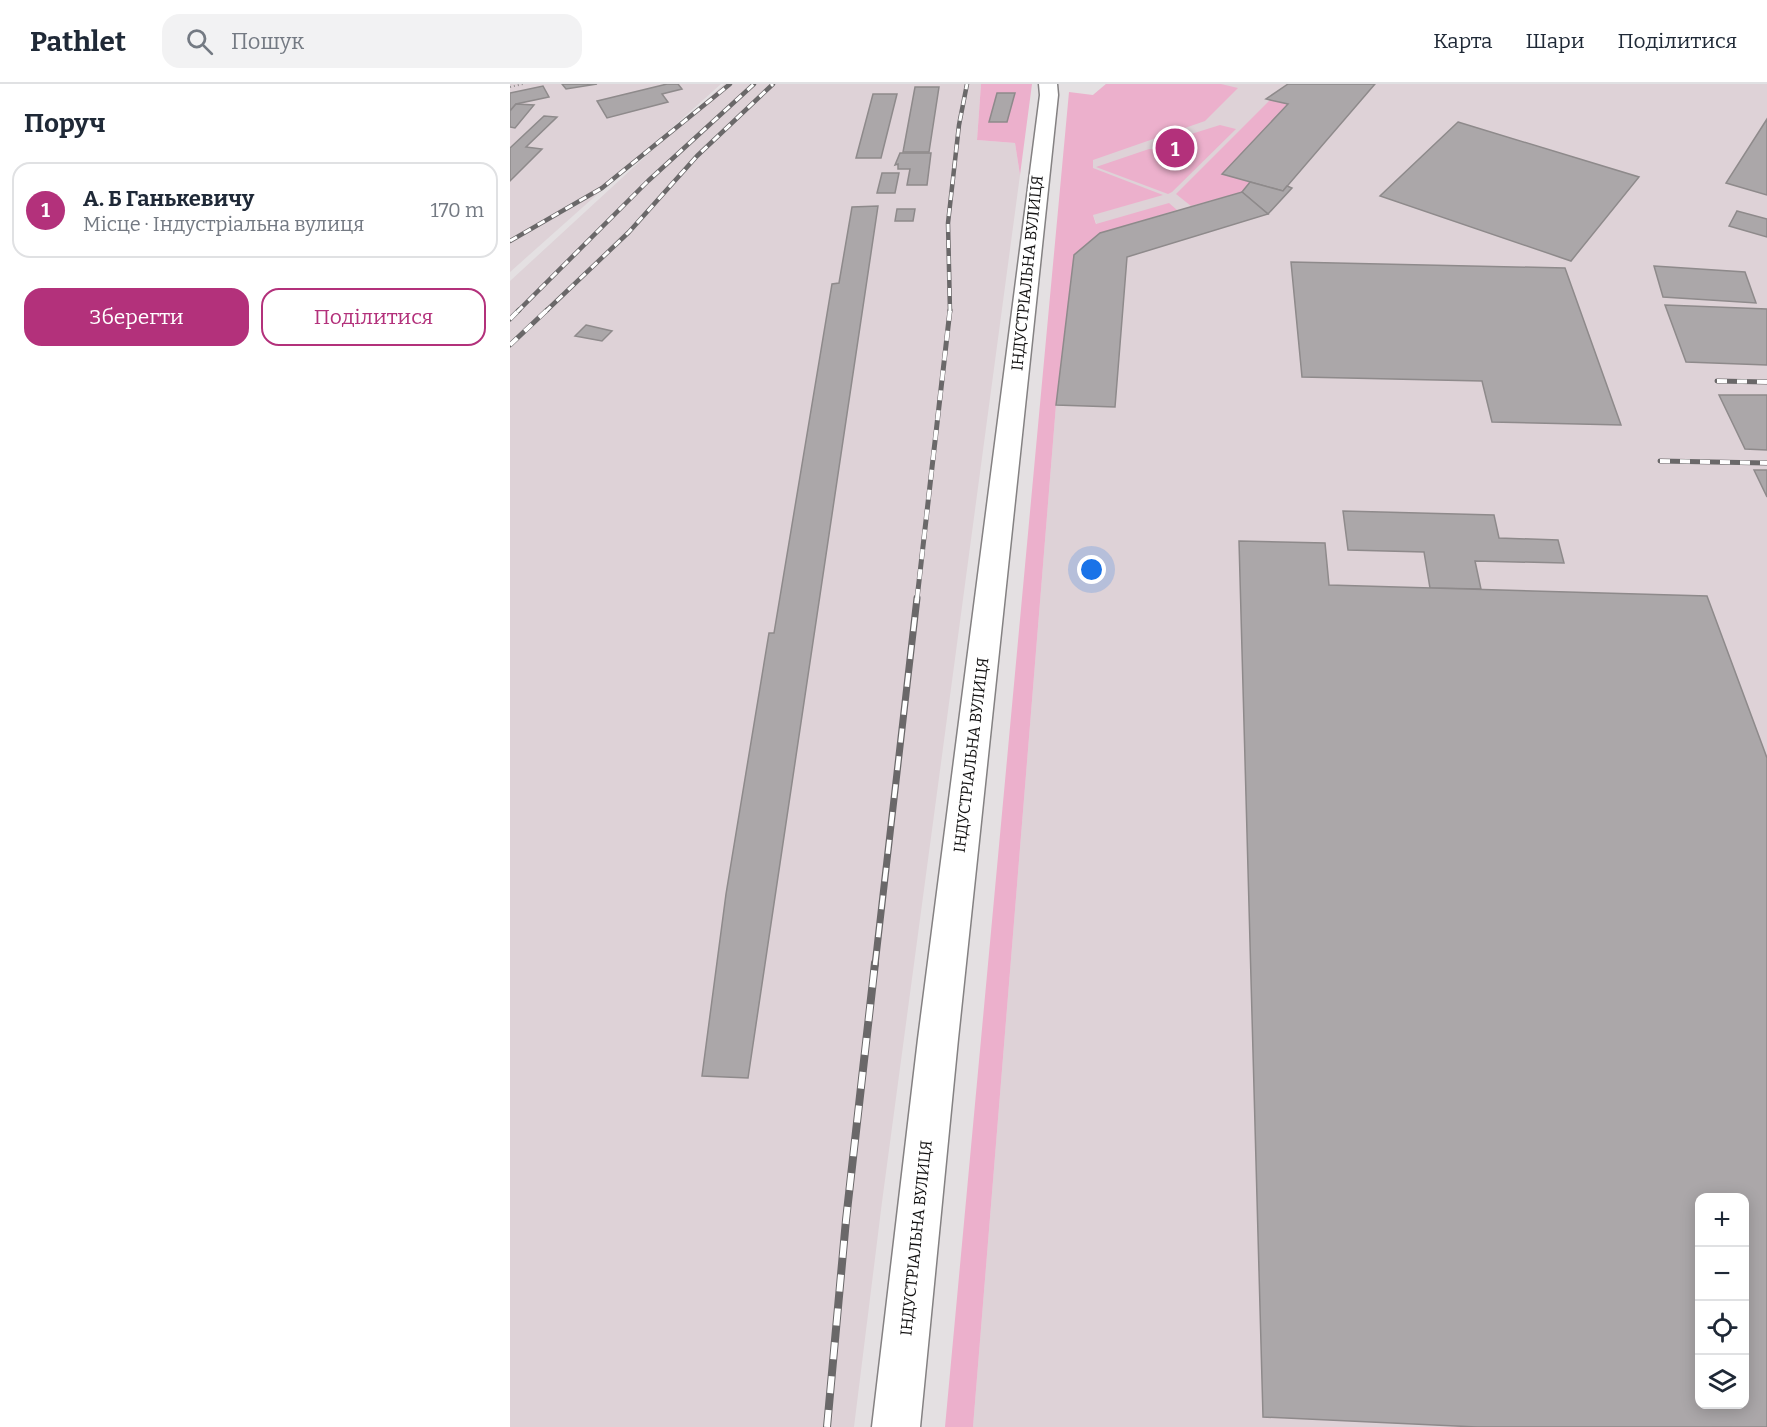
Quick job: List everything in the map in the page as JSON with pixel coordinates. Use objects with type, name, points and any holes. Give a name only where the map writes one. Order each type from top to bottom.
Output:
[{"type":"street","name":"ІНДУСТРІАЛЬНА ВУЛИЦЯ","points":[[896,1427],[937,1050],[1049,95],[1048,84]]},
{"type":"path","points":[[510,87],[523,84]]},
{"type":"shaded area","points":[[510,84],[721,84],[510,272]]},
{"type":"shaded area","points":[[724,84],[981,84],[977,140],[1015,143],[1020,175],[882,1202],[854,1427],[510,1427],[510,281]]},
{"type":"shaded area","points":[[981,84],[1032,84],[1020,175],[1015,143],[977,140]]},
{"type":"shaded area","points":[[1106,84],[1767,84],[1767,1427],[973,1427],[1056,405],[1074,255],[1100,233],[1093,215],[1093,95]]},
{"type":"shaded area","points":[[1106,84],[1221,84],[1238,88],[1205,121],[1093,160],[1093,168],[1163,195],[1093,215],[1096,224],[1169,203],[1177,210],[1100,233],[1074,255],[1056,405],[973,1427],[945,1427],[1069,92],[1093,95]]},
{"type":"shaded area","points":[[1270,100],[1288,104],[1223,174],[1250,182],[1242,192],[1191,206],[1176,194]]},
{"type":"shaded area","points":[[1220,125],[1236,129],[1168,194],[1096,167],[1149,149],[1173,151],[1184,147],[1188,135]]},
{"type":"building","points":[[562,84],[597,84],[566,89]]},
{"type":"building","points":[[667,84],[678,84],[682,89],[662,94],[668,102],[607,118],[597,101]]},
{"type":"building","points":[[1288,84],[1375,84],[1283,191],[1222,174],[1288,104],[1266,99]]},
{"type":"building","points":[[543,86],[549,97],[516,104],[510,111],[510,93]]},
{"type":"building","points":[[915,87],[939,87],[929,152],[903,152]]},
{"type":"building","points":[[997,93],[1015,93],[1007,122],[989,122]]},
{"type":"building","points":[[873,94],[897,94],[881,158],[856,158]]},
{"type":"building","points":[[516,104],[534,105],[515,128],[510,127],[510,111]]},
{"type":"building","points":[[544,116],[557,117],[526,147],[542,149],[510,181],[510,148]]},
{"type":"building","points":[[1767,119],[1767,195],[1726,183]]},
{"type":"building","points":[[1458,122],[1639,177],[1571,261],[1380,196]]},
{"type":"building","points":[[900,153],[931,153],[927,185],[907,185],[910,169],[898,169],[898,164],[895,165]]},
{"type":"building","points":[[882,173],[899,173],[895,193],[877,193]]},
{"type":"building","points":[[1250,182],[1283,191],[1287,186],[1292,188],[1268,214],[1242,192]]},
{"type":"building","points":[[1242,192],[1268,214],[1127,257],[1115,407],[1056,405],[1074,255],[1100,233]]},
{"type":"building","points":[[878,206],[748,1078],[702,1076],[726,894],[769,633],[774,633],[832,284],[839,283],[852,207]]},
{"type":"building","points":[[897,209],[915,209],[913,221],[895,221]]},
{"type":"building","points":[[1737,211],[1767,219],[1767,237],[1729,226]]},
{"type":"building","points":[[1291,262],[1565,268],[1621,425],[1492,422],[1482,381],[1302,377]]},
{"type":"building","points":[[1654,266],[1745,272],[1756,303],[1663,297]]},
{"type":"building","points":[[1665,305],[1767,309],[1767,365],[1686,362]]},
{"type":"building","points":[[586,325],[612,331],[602,341],[575,336]]},
{"type":"building","points":[[1719,395],[1767,395],[1767,450],[1745,449]]},
{"type":"building","points":[[1754,470],[1767,470],[1767,497]]},
{"type":"building","points":[[1343,511],[1494,515],[1499,538],[1558,540],[1564,563],[1475,561],[1481,589],[1430,588],[1424,552],[1348,550]]},
{"type":"building","points":[[1239,541],[1325,543],[1329,585],[1707,596],[1767,758],[1767,1427],[1477,1427],[1263,1417]]},
{"type":"railway","points":[[510,241],[602,188],[730,84]]},
{"type":"railway","points":[[510,319],[648,181],[754,84]]},
{"type":"railway","points":[[545,312],[629,232],[697,156],[773,84]]},
{"type":"railway","points":[[950,310],[948,223],[959,125],[967,84]]},
{"type":"railway","points":[[510,345],[547,310]]},
{"type":"railway","points":[[917,599],[950,310]]},
{"type":"railway","points":[[1717,381],[1767,382]]},
{"type":"railway","points":[[1660,461],[1767,463]]},
{"type":"railway","points":[[875,965],[917,598]]},
{"type":"railway","points":[[827,1427],[846,1220],[875,963]]},
{"type":"place","name":"А. Б Ганькевичу","points":[[1175,148]]}]
